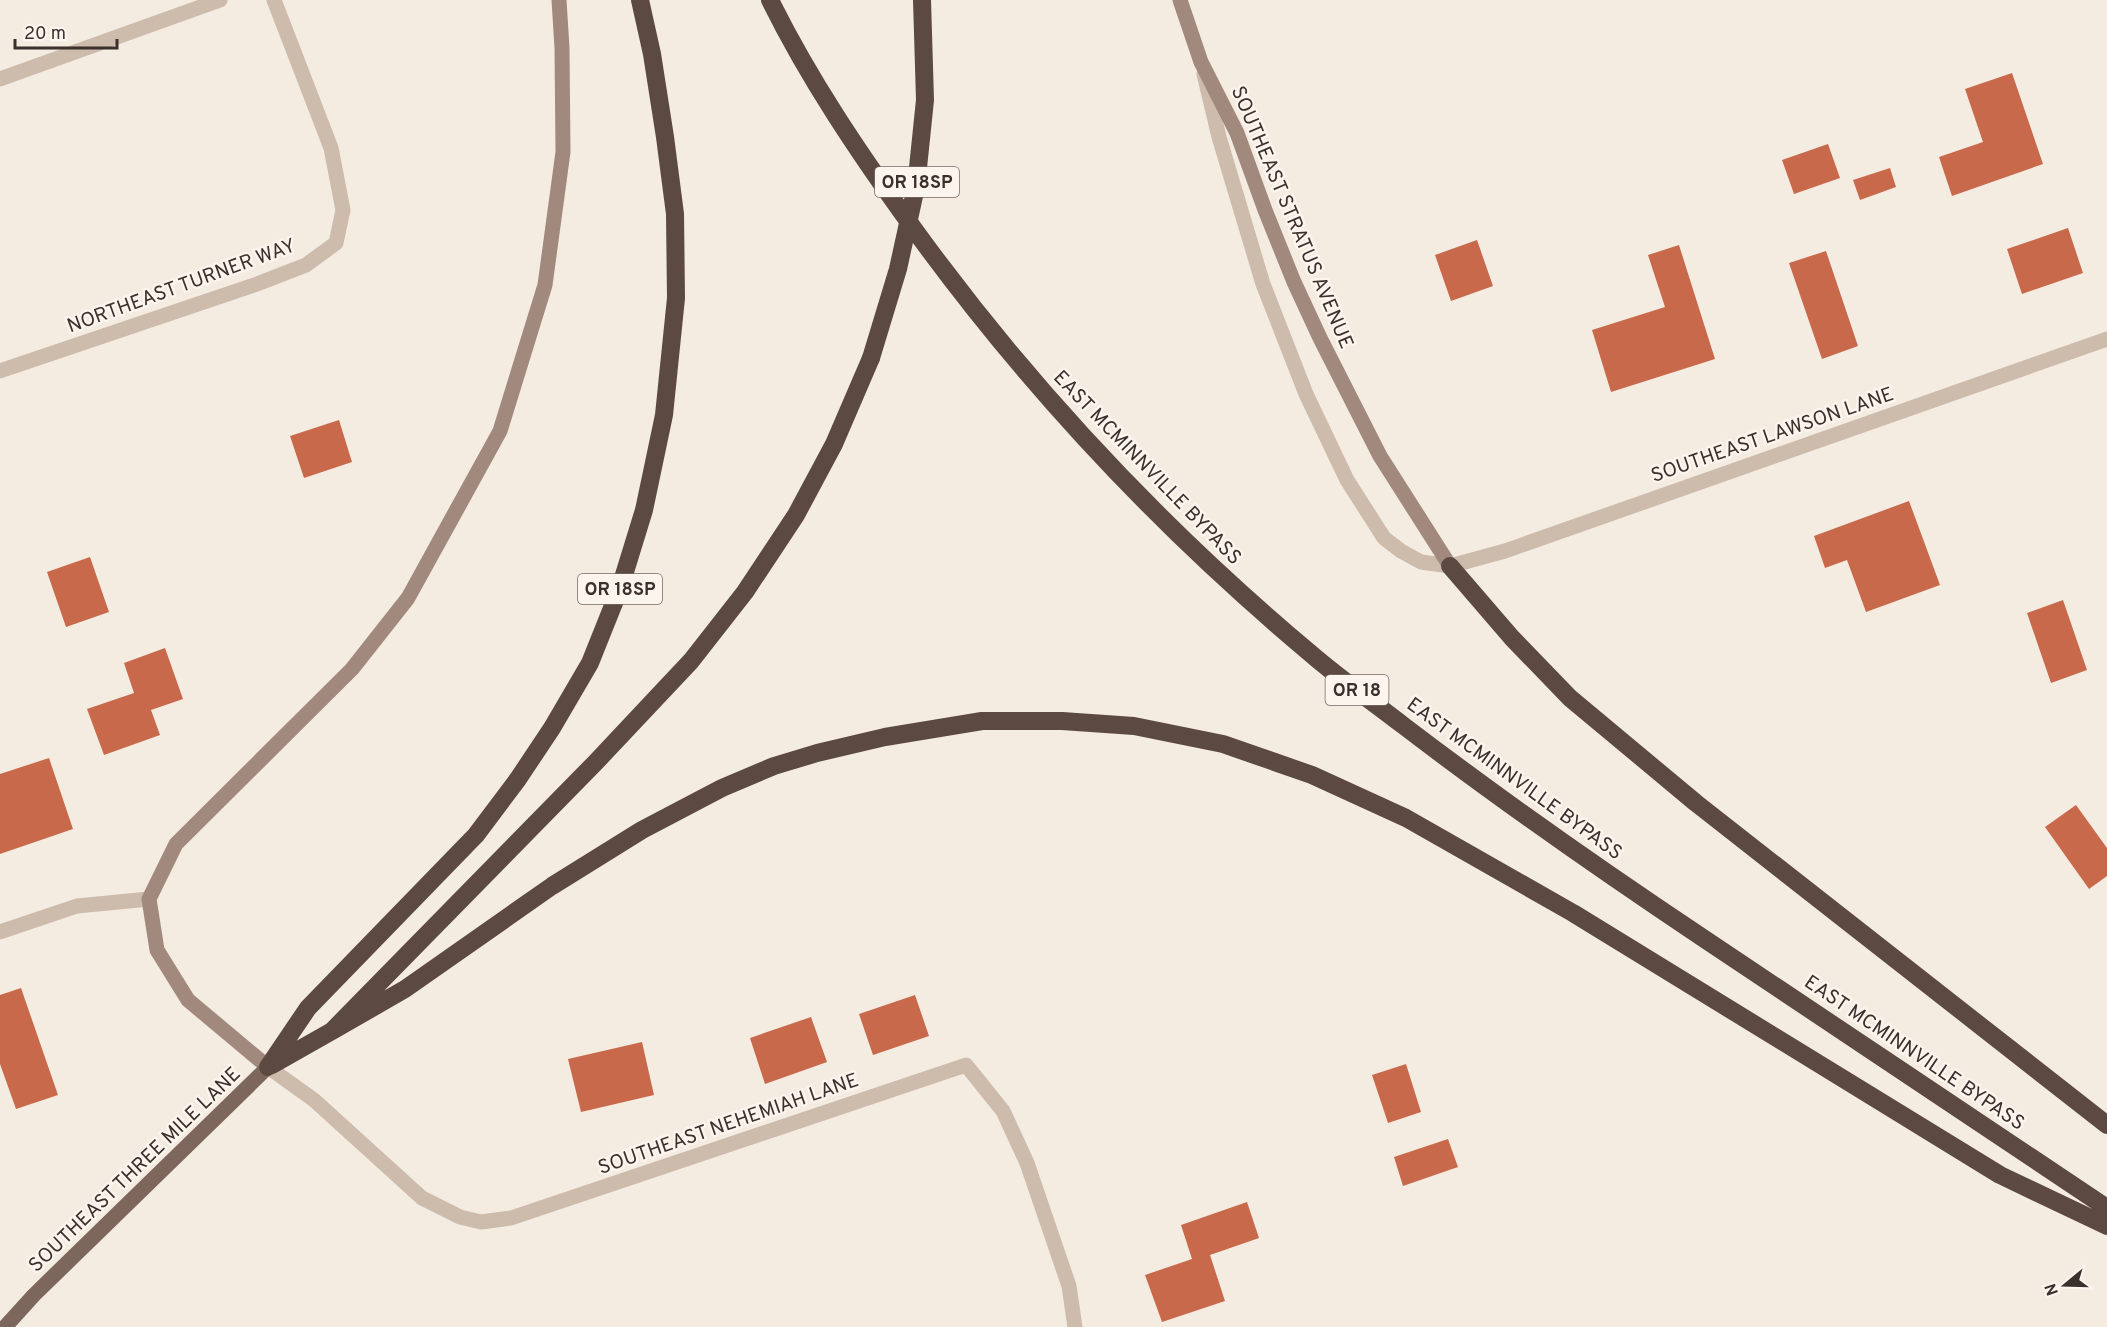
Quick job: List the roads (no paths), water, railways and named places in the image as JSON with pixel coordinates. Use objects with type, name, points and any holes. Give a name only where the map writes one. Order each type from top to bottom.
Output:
[{"type":"highway","name":"OR 18SP","points":[[268,1067],[308,1008],[476,835],[518,779],[552,728],[590,663],[620,588],[644,510],[664,415],[676,297],[675,214],[652,54],[640,0]]},
{"type":"highway","name":"EAST MCMINNVILLE BYPASS","points":[[770,0],[785,30],[862,157],[947,275],[1032,381],[1140,496],[1220,573],[1311,655],[1457,766],[1586,859],[2107,1208]]},
{"type":"highway","name":"OR 18SP","points":[[268,1067],[332,1031],[595,763],[691,661],[745,591],[796,515],[834,444],[871,358],[898,269],[916,188],[925,100],[922,0]]},
{"type":"highway","points":[[1450,566],[1512,638],[1570,698],[1696,803],[2107,1125]]},
{"type":"highway","points":[[332,1031],[405,990],[552,886],[642,830],[722,788],[774,766],[885,737],[982,721],[1062,721],[1134,726],[1223,744],[1312,775],[1406,818],[1573,913],[2000,1174],[2107,1226]]},
{"type":"main road","name":"SOUTHEAST THREE MILE LANE","points":[[4,1327],[42,1287],[268,1067]]},
{"type":"street","points":[[0,79],[220,0]]},
{"type":"street","name":"NORTHEAST TURNER WAY","points":[[0,371],[257,284],[306,265],[336,243],[343,210],[331,148],[274,0]]},
{"type":"street","points":[[268,1067],[188,1000],[157,950],[149,899],[176,844],[352,669],[408,598],[500,431],[545,285],[549,261],[563,152],[559,0]]},
{"type":"street","name":"SOUTHEAST STRATUS AVENUE","points":[[1180,0],[1201,62],[1219,137],[1263,284],[1306,394],[1347,480],[1384,538],[1421,562],[1450,566]]},
{"type":"street","name":"SOUTHEAST STRATUS AVENUE","points":[[1201,62],[1237,133],[1273,231],[1320,338],[1380,456],[1450,566]]},
{"type":"street","name":"SOUTHEAST LAWSON LANE","points":[[1450,566],[1515,548],[2107,339]]},
{"type":"street","points":[[0,932],[76,906],[149,899]]},
{"type":"street","name":"SOUTHEAST NEHEMIAH LANE","points":[[268,1067],[314,1100],[422,1198],[460,1216],[481,1222],[511,1218],[966,1065],[1003,1111],[1027,1163],[1069,1286],[1075,1327]]}]
